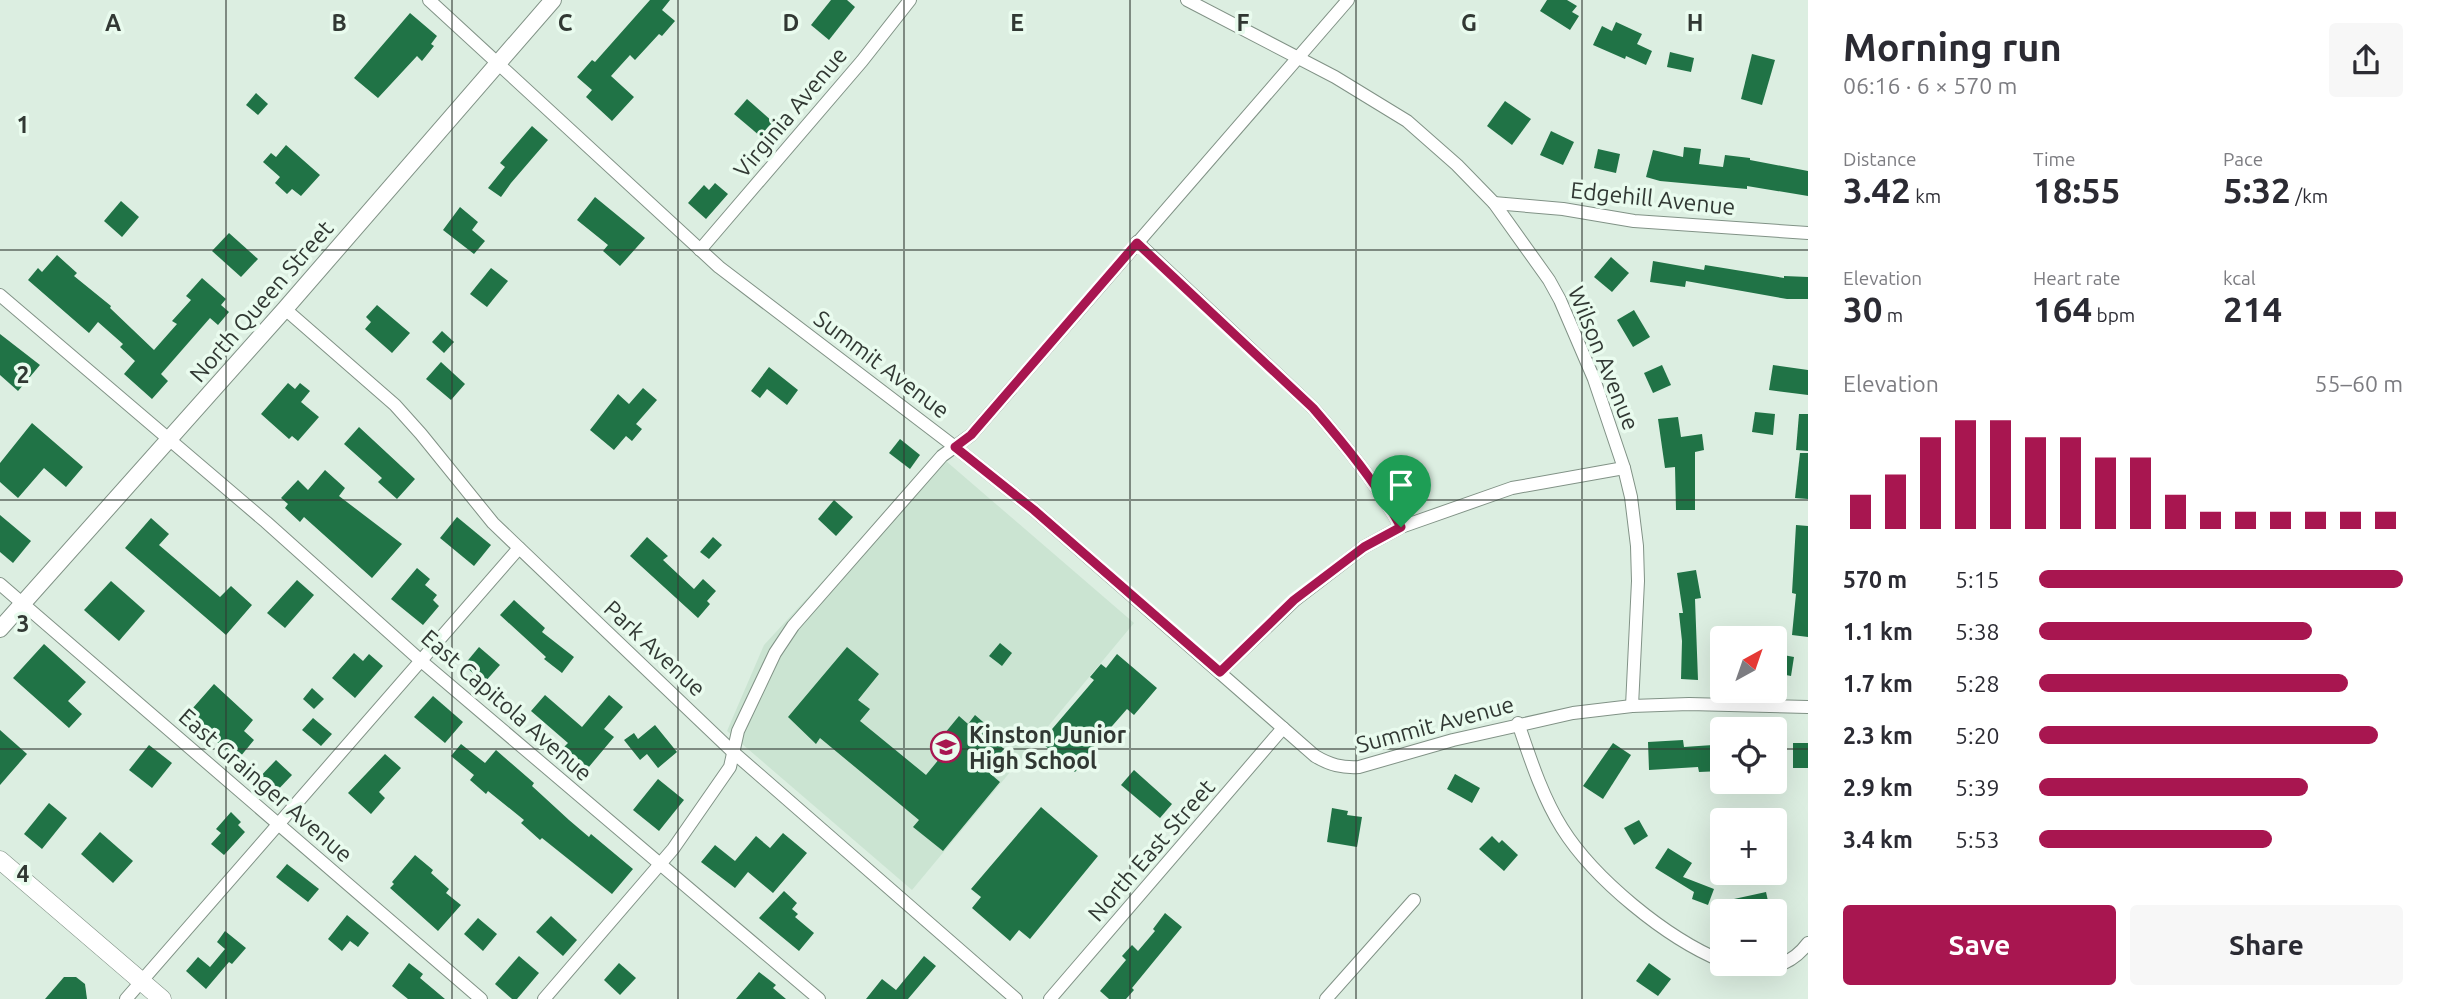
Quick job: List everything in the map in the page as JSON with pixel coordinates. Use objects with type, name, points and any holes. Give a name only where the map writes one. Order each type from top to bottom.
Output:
[{"type":"main road","name":"North Queen Street","points":[[0,629],[170,440],[553,0]]},
{"type":"main road","points":[[0,860],[162,999]]},
{"type":"street","name":"Summit Avenue","points":[[429,0],[700,250],[1034,510],[1315,756],[1329,764],[1347,768],[1370,765],[1518,723],[1573,713],[1632,706],[1689,704],[1808,707]]},
{"type":"street","name":"Virginia Avenue","points":[[700,250],[862,61],[910,0]]},
{"type":"street","name":"Wilson Avenue","points":[[1187,0],[1364,93],[1407,121],[1458,165],[1494,203],[1549,280],[1594,379],[1631,497],[1637,546],[1632,706]]},
{"type":"street","points":[[544,999],[660,864],[730,767],[738,732],[775,653],[793,626],[943,456],[971,435],[1348,0]]},
{"type":"street","name":"Edgehill Avenue","points":[[1494,203],[1563,209],[1634,221],[1808,233]]},
{"type":"street","points":[[1137,243],[1313,408],[1353,456],[1401,527]]},
{"type":"street","name":"East Capitola Avenue","points":[[0,295],[266,522],[420,660],[819,999]]},
{"type":"street","name":"Park Avenue","points":[[285,309],[394,405],[422,434],[493,523],[733,752],[1016,999]]},
{"type":"street","points":[[1220,672],[1294,600],[1364,547],[1401,527],[1513,488],[1624,468]]},
{"type":"street","points":[[126,999],[519,548]]},
{"type":"street","name":"East Grainger Avenue","points":[[0,584],[481,999]]},
{"type":"street","points":[[1518,723],[1535,773],[1562,828],[1588,863],[1617,892],[1673,934],[1710,954]]},
{"type":"street","name":"North East Street","points":[[1050,999],[1283,728]]},
{"type":"street","points":[[1326,999],[1414,901]]},
{"type":"street","points":[[1787,961],[1808,943]]},
{"type":"shaded area","points":[[939,455],[1134,623],[912,890],[727,731],[764,645]]},
{"type":"building","points":[[650,0],[670,0],[662,10],[675,21],[635,60],[630,55],[611,76],[634,97],[612,121],[586,97],[592,90],[577,77],[592,60],[595,62]]},
{"type":"building","points":[[831,0],[847,0],[855,7],[829,40],[811,25]]},
{"type":"building","points":[[1547,0],[1567,0],[1577,6],[1572,12],[1579,16],[1570,30],[1540,11]]},
{"type":"building","points":[[410,13],[437,36],[431,44],[434,46],[422,61],[417,56],[378,98],[354,78]]},
{"type":"building","points":[[1616,22],[1642,34],[1637,44],[1652,51],[1646,65],[1593,45],[1602,26],[1612,31]]},
{"type":"building","points":[[1670,52],[1694,58],[1691,72],[1667,67]]},
{"type":"building","points":[[1752,54],[1775,60],[1762,105],[1741,99]]},
{"type":"building","points":[[256,93],[268,104],[258,115],[246,105]]},
{"type":"building","points":[[747,99],[773,122],[760,136],[734,114]]},
{"type":"building","points":[[1505,101],[1531,119],[1512,145],[1487,126]]},
{"type":"building","points":[[532,126],[548,140],[501,197],[488,188],[505,167],[500,163]]},
{"type":"building","points":[[1551,131],[1574,142],[1563,165],[1540,155]]},
{"type":"building","points":[[286,145],[320,175],[301,196],[292,189],[287,194],[275,183],[280,177],[263,162],[271,153],[276,157]]},
{"type":"building","points":[[1684,147],[1701,149],[1699,164],[1723,167],[1725,155],[1808,171],[1808,196],[1747,186],[1747,189],[1660,181],[1646,177],[1653,150],[1683,157]]},
{"type":"building","points":[[1598,149],[1620,154],[1616,173],[1594,168]]},
{"type":"building","points":[[715,183],[728,194],[706,219],[688,203],[704,185],[709,190]]},
{"type":"building","points":[[595,197],[645,238],[620,266],[603,251],[608,245],[577,220]]},
{"type":"building","points":[[121,201],[139,217],[122,237],[104,221]]},
{"type":"building","points":[[460,207],[478,222],[472,230],[485,241],[474,254],[443,230]]},
{"type":"building","points":[[229,233],[258,259],[241,277],[212,251]]},
{"type":"building","points":[[57,255],[77,273],[74,276],[111,306],[110,308],[154,350],[177,324],[172,321],[191,300],[186,296],[202,278],[226,299],[221,305],[229,312],[218,325],[210,318],[161,374],[168,381],[152,399],[124,374],[135,361],[120,347],[123,344],[98,322],[89,333],[28,280],[38,268],[42,272]]},
{"type":"building","points":[[1611,257],[1629,273],[1612,292],[1594,277]]},
{"type":"building","points":[[1653,261],[1704,270],[1705,265],[1784,278],[1808,277],[1808,299],[1787,299],[1686,281],[1685,287],[1650,282]]},
{"type":"building","points":[[491,268],[508,281],[487,307],[470,294]]},
{"type":"building","points":[[377,305],[410,333],[392,353],[365,329],[371,322],[366,317]]},
{"type":"building","points":[[1634,310],[1650,337],[1633,347],[1617,320]]},
{"type":"building","points":[[442,331],[454,342],[444,353],[432,342]]},
{"type":"building","points":[[0,334],[40,365],[18,391],[0,375]]},
{"type":"building","points":[[441,362],[465,384],[451,400],[426,379]]},
{"type":"building","points":[[1662,365],[1671,385],[1653,393],[1644,373]]},
{"type":"building","points":[[1773,365],[1808,370],[1808,395],[1769,390]]},
{"type":"building","points":[[769,367],[798,390],[787,405],[767,389],[760,398],[751,391]]},
{"type":"building","points":[[288,383],[295,389],[300,383],[310,391],[301,402],[319,417],[298,441],[292,436],[289,439],[261,414]]},
{"type":"building","points":[[643,388],[657,400],[636,424],[642,429],[632,441],[626,436],[614,450],[590,430],[618,394],[629,404]]},
{"type":"building","points":[[1755,412],[1775,414],[1773,435],[1752,432]]},
{"type":"building","points":[[1799,414],[1808,414],[1808,451],[1796,450]]},
{"type":"building","points":[[1678,417],[1681,437],[1702,434],[1704,450],[1695,452],[1695,510],[1676,510],[1675,467],[1665,468],[1658,419]]},
{"type":"building","points":[[32,423],[83,467],[66,487],[44,468],[18,498],[0,482],[0,463]]},
{"type":"building","points":[[359,427],[415,479],[397,499],[378,482],[382,478],[344,444]]},
{"type":"building","points":[[900,439],[920,455],[910,469],[889,453]]},
{"type":"building","points":[[1800,453],[1808,453],[1808,499],[1795,498]]},
{"type":"building","points":[[325,470],[345,488],[339,496],[402,544],[372,578],[304,517],[300,522],[285,508],[288,504],[281,498],[298,480],[308,490]]},
{"type":"building","points":[[834,500],[853,517],[836,536],[818,519]]},
{"type":"building","points":[[0,515],[31,541],[13,563],[0,552]]},
{"type":"building","points":[[457,517],[491,545],[474,566],[440,538]]},
{"type":"building","points":[[151,518],[169,534],[159,545],[220,597],[231,586],[252,605],[226,635],[125,548]]},
{"type":"building","points":[[1796,525],[1808,526],[1808,637],[1792,635],[1796,594],[1792,593]]},
{"type":"building","points":[[647,537],[668,556],[663,560],[694,589],[703,579],[716,591],[707,601],[710,604],[698,618],[630,556]]},
{"type":"building","points":[[713,537],[722,545],[709,559],[700,552]]},
{"type":"building","points":[[417,568],[430,579],[425,585],[437,595],[433,600],[439,606],[423,625],[391,599]]},
{"type":"building","points":[[1696,570],[1701,598],[1695,599],[1698,680],[1681,679],[1682,641],[1679,613],[1683,613],[1677,573]]},
{"type":"building","points":[[297,580],[314,595],[285,628],[267,613]]},
{"type":"building","points":[[111,581],[145,611],[119,641],[84,610]]},
{"type":"building","points":[[514,600],[545,628],[542,632],[574,657],[562,673],[500,615]]},
{"type":"building","points":[[1000,643],[1012,653],[1002,666],[989,656]]},
{"type":"building","points":[[44,644],[86,682],[68,701],[82,714],[69,728],[13,678]]},
{"type":"building","points":[[479,647],[500,665],[484,683],[464,665]]},
{"type":"building","points":[[847,647],[879,674],[858,700],[870,709],[860,721],[926,775],[949,747],[940,739],[959,716],[968,724],[975,715],[996,733],[992,738],[1004,749],[986,770],[1000,782],[943,851],[913,827],[919,820],[820,738],[816,744],[788,717]]},
{"type":"building","points":[[354,653],[363,661],[369,654],[383,666],[355,698],[332,678]]},
{"type":"building","points":[[1117,654],[1157,688],[1134,715],[1127,709],[1075,772],[1041,742],[1094,680],[1090,677],[1101,664],[1106,668]]},
{"type":"building","points":[[1787,656],[1794,657],[1791,676],[1787,675]]},
{"type":"building","points":[[214,684],[253,720],[244,731],[254,740],[240,757],[231,749],[229,752],[202,730],[200,733],[189,723],[197,714],[192,709]]},
{"type":"building","points":[[312,688],[324,699],[314,709],[303,699]]},
{"type":"building","points":[[545,695],[582,727],[609,695],[623,707],[604,729],[614,737],[588,768],[564,747],[568,743],[531,711]]},
{"type":"building","points":[[433,696],[463,722],[445,743],[414,717]]},
{"type":"building","points":[[313,718],[332,734],[321,746],[302,730]]},
{"type":"building","points":[[655,725],[677,752],[658,768],[647,754],[640,760],[624,740],[634,733],[638,739]]},
{"type":"building","points":[[0,730],[27,754],[0,785]]},
{"type":"building","points":[[1683,740],[1684,747],[1710,745],[1710,772],[1699,772],[1698,767],[1649,770],[1648,742]]},
{"type":"building","points":[[1613,743],[1631,755],[1603,799],[1583,786]]},
{"type":"building","points":[[1793,743],[1808,743],[1808,768],[1793,768]]},
{"type":"building","points":[[461,744],[485,763],[496,750],[534,783],[532,786],[569,820],[589,837],[591,834],[633,869],[612,894],[542,838],[540,840],[521,823],[524,820],[470,780],[474,775],[451,756]]},
{"type":"building","points":[[149,745],[172,763],[152,788],[129,770]]},
{"type":"building","points":[[385,754],[401,768],[379,792],[385,798],[371,814],[348,793]]},
{"type":"building","points":[[276,760],[292,775],[272,796],[256,781]]},
{"type":"building","points":[[1134,770],[1172,804],[1160,818],[1121,785]]},
{"type":"building","points":[[1455,774],[1480,788],[1472,803],[1447,789]]},
{"type":"building","points":[[658,779],[684,800],[659,831],[633,810]]},
{"type":"building","points":[[49,803],[67,818],[42,849],[24,834]]},
{"type":"building","points":[[1041,807],[1098,856],[1030,939],[1019,930],[1010,941],[972,908],[981,897],[971,889]]},
{"type":"building","points":[[1332,808],[1348,811],[1347,815],[1362,817],[1357,847],[1327,842]]},
{"type":"building","points":[[231,812],[241,822],[238,825],[245,832],[224,855],[211,844],[221,833],[216,829]]},
{"type":"building","points":[[1639,820],[1648,836],[1634,845],[1624,828]]},
{"type":"building","points":[[100,832],[133,861],[113,883],[81,854]]},
{"type":"building","points":[[783,833],[807,853],[773,893],[748,872],[735,888],[701,862],[715,845],[735,861],[756,836],[770,848]]},
{"type":"building","points":[[1492,836],[1499,843],[1502,840],[1518,855],[1504,871],[1479,849]]},
{"type":"building","points":[[1668,848],[1692,863],[1683,877],[1714,889],[1708,905],[1692,899],[1694,892],[1655,868]]},
{"type":"building","points":[[415,855],[433,870],[431,873],[449,889],[446,893],[461,905],[438,931],[390,888]]},
{"type":"building","points":[[287,864],[319,889],[308,902],[276,877]]},
{"type":"building","points":[[784,891],[797,903],[792,909],[798,914],[795,917],[814,933],[799,951],[759,918]]},
{"type":"building","points":[[1766,892],[1768,899],[1734,899]]},
{"type":"building","points":[[1165,913],[1182,927],[1126,999],[1109,999],[1100,991],[1126,960],[1122,956],[1132,945],[1138,951],[1155,931],[1153,929]]},
{"type":"building","points":[[347,915],[369,933],[358,947],[350,941],[342,951],[328,939]]},
{"type":"building","points":[[551,916],[577,940],[563,956],[536,932]]},
{"type":"building","points":[[478,918],[497,934],[483,951],[464,934]]},
{"type":"building","points":[[225,931],[246,948],[232,964],[229,962],[206,989],[186,971],[198,957],[210,967],[225,949],[217,942]]},
{"type":"building","points":[[519,956],[539,973],[517,999],[512,999],[495,984]]},
{"type":"building","points":[[924,956],[936,966],[908,999],[866,999],[882,979],[896,990]]},
{"type":"building","points":[[409,963],[423,974],[420,978],[445,999],[408,999],[392,986]]},
{"type":"building","points":[[619,963],[636,978],[620,995],[604,980]]},
{"type":"building","points":[[1649,963],[1671,979],[1658,996],[1636,981]]},
{"type":"building","points":[[759,972],[776,985],[773,988],[786,999],[736,999]]},
{"type":"building","points":[[64,977],[76,977],[85,984],[87,999],[45,999]]},
{"type":"place","name":"Kinston Junior High School","points":[[946,747]]},
{"type":"route","points":[[1137,243],[1313,408],[1339,437],[1401,527],[1364,547],[1294,600],[1220,672],[1034,510],[955,447],[971,435],[1137,243]]}]
